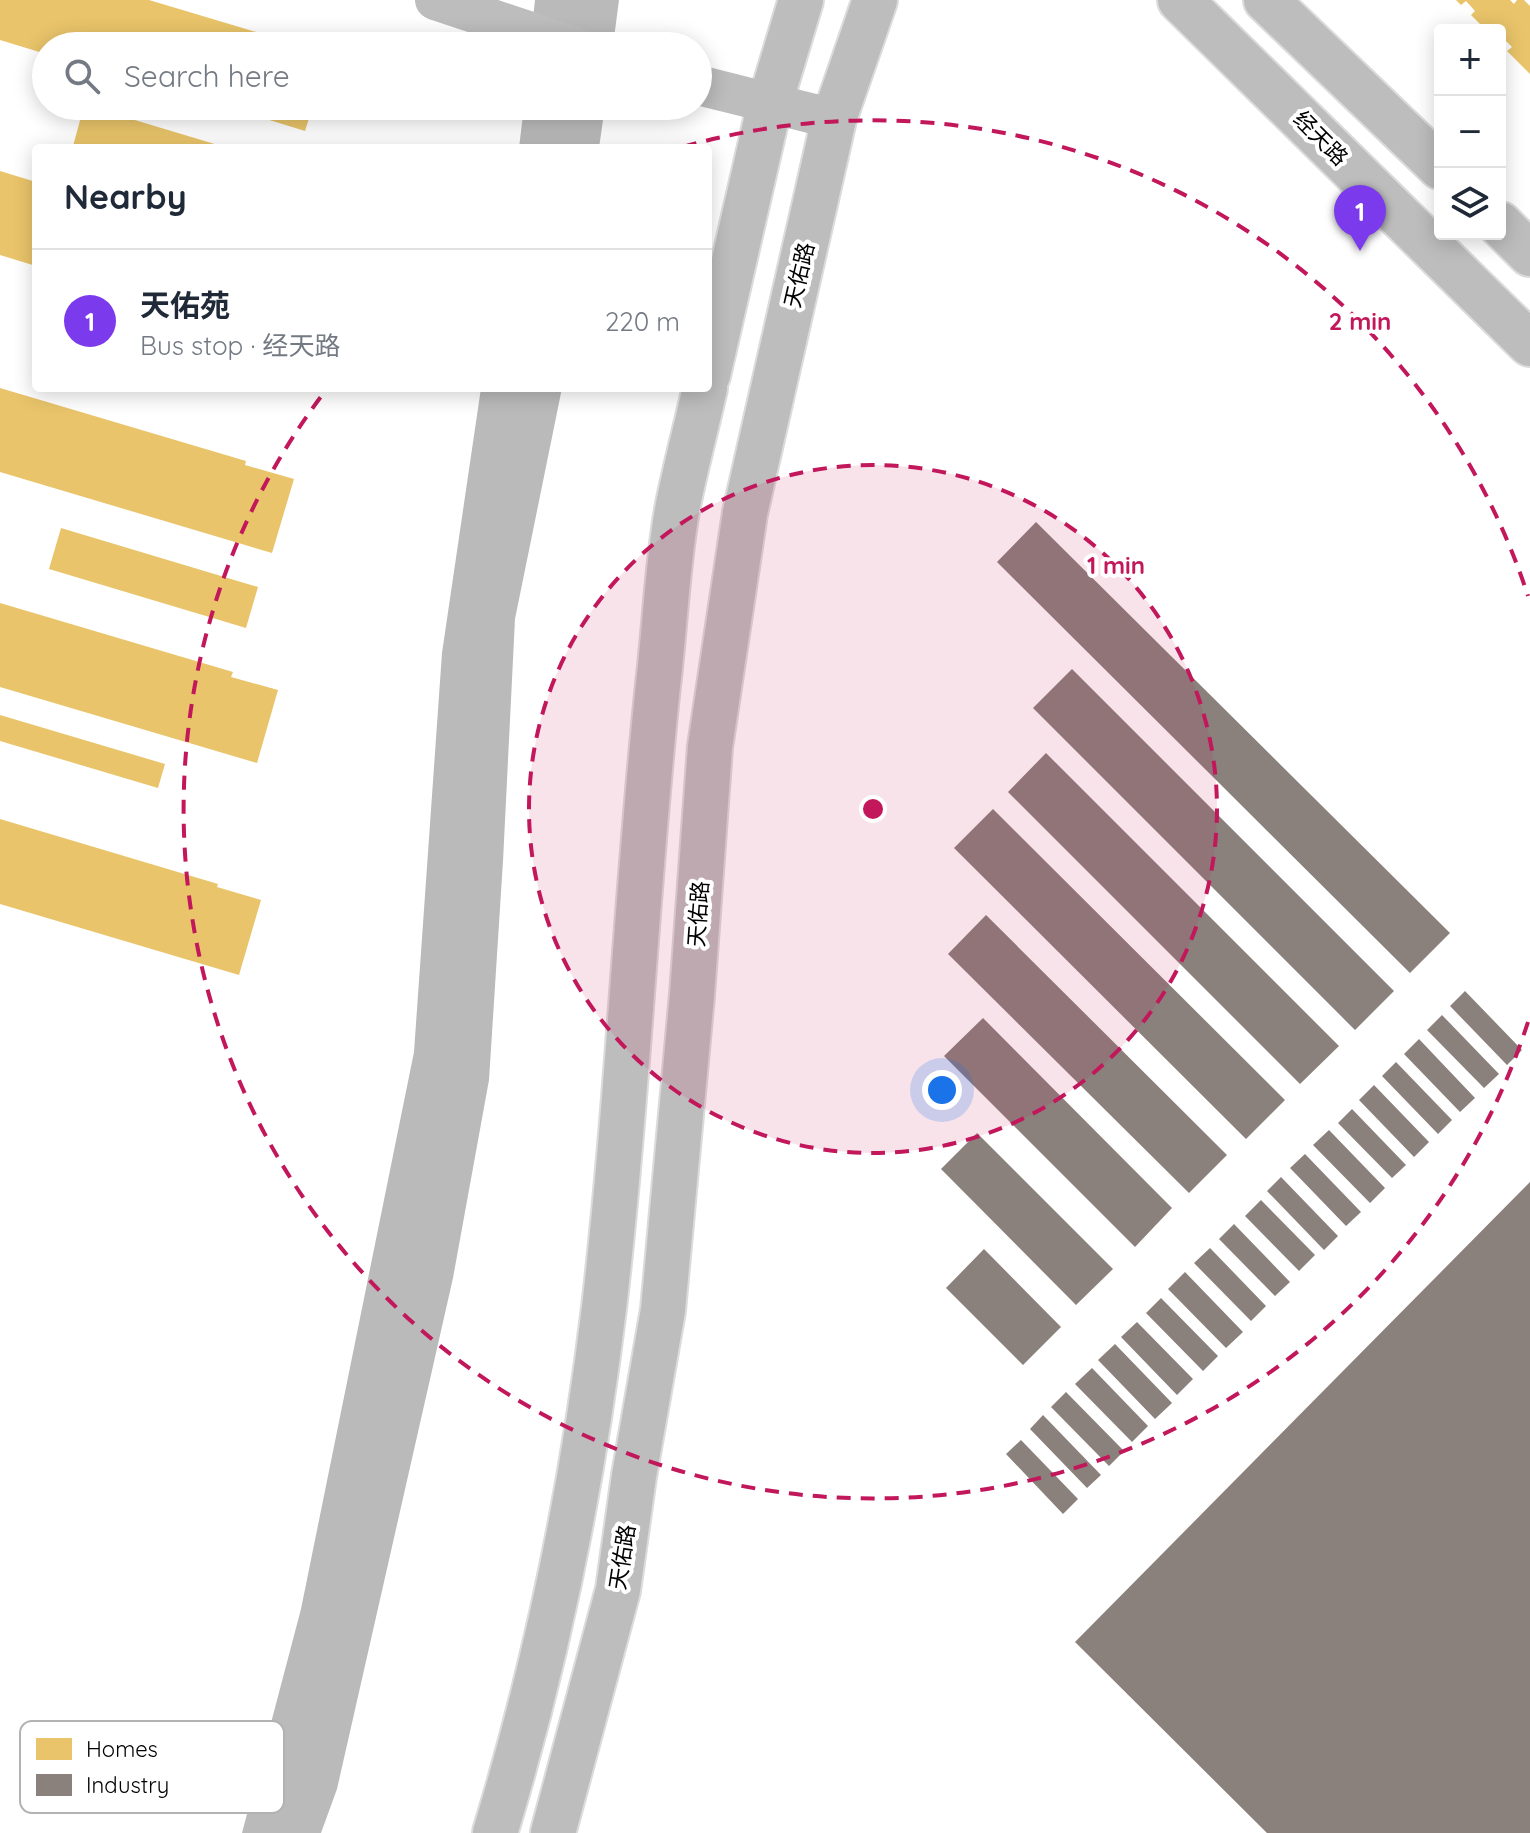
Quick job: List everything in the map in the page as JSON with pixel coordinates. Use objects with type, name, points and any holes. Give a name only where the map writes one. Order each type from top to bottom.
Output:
[{"type":"main road","points":[[712,357],[770,103],[801,0]]},
{"type":"main road","name":"天佑路","points":[[553,1833],[618,1590],[663,1310],[692,995],[710,747],[745,513],[834,119],[875,0]]},
{"type":"main road","name":"经天路","points":[[1180,0],[1530,344]]},
{"type":"main road","points":[[1266,0],[1434,161]]},
{"type":"main road","points":[[1506,230],[1530,254]]},
{"type":"main road","points":[[495,1833],[554,1599],[584,1454],[604,1307],[630,1023],[640,864],[677,511],[704,392]]},
{"type":"street","points":[[435,0],[532,32]]},
{"type":"street","points":[[712,88],[834,119]]},
{"type":"shaded area","points":[[535,0],[619,0],[615,32],[532,32]]},
{"type":"shaded area","points":[[522,120],[603,120],[600,144],[519,144]]},
{"type":"shaded area","points":[[480,392],[561,392],[515,619],[489,1080],[453,1278],[337,1789],[321,1833],[242,1833],[247,1813],[284,1813],[284,1721],[272,1721],[301,1609],[414,1052],[442,653]]},
{"type":"building: Homes","points":[[0,0],[149,0],[256,32],[32,32],[32,50],[0,40]]},
{"type":"building: Homes","points":[[1456,0],[1510,0],[1514,4],[1517,0],[1524,0],[1530,6],[1530,74],[1507,51],[1512,47],[1506,41],[1506,24],[1480,24],[1471,15],[1475,11],[1466,1],[1461,5]]},
{"type":"building: Homes","points":[[80,120],[135,120],[215,144],[74,144]]},
{"type":"building: Homes","points":[[269,120],[309,120],[305,131]]},
{"type":"building: Homes","points":[[0,171],[32,181],[32,265],[0,255]]},
{"type":"building: Homes","points":[[0,388],[246,461],[245,465],[294,479],[272,553],[0,472]]},
{"type":"building: Homes","points":[[61,528],[258,587],[246,628],[49,569]]},
{"type":"building: Homes","points":[[0,603],[233,672],[231,677],[278,690],[257,763],[0,687]]},
{"type":"building: Homes","points":[[0,715],[165,764],[158,788],[0,741]]},
{"type":"building: Homes","points":[[0,819],[218,884],[217,887],[261,900],[239,975],[0,904]]},
{"type":"building: Industry","points":[[1036,522],[1450,933],[1410,973],[997,562]]},
{"type":"building: Industry","points":[[1072,669],[1394,991],[1355,1030],[1033,708]]},
{"type":"building: Industry","points":[[1046,753],[1339,1046],[1300,1084],[1008,792]]},
{"type":"building: Industry","points":[[993,809],[1285,1100],[1246,1139],[954,848]]},
{"type":"building: Industry","points":[[986,915],[1227,1155],[1189,1193],[948,954]]},
{"type":"building: Industry","points":[[1465,991],[1522,1050],[1507,1065],[1450,1006]]},
{"type":"building: Industry","points":[[1442,1015],[1499,1074],[1484,1088],[1427,1030]]},
{"type":"building: Industry","points":[[983,1018],[1172,1208],[1135,1247],[944,1056]]},
{"type":"building: Industry","points":[[1419,1039],[1475,1098],[1460,1112],[1404,1054]]},
{"type":"building: Industry","points":[[1396,1062],[1452,1120],[1438,1134],[1382,1076]]},
{"type":"building: Industry","points":[[1374,1085],[1429,1142],[1414,1157],[1359,1100]]},
{"type":"building: Industry","points":[[1352,1109],[1406,1165],[1392,1178],[1338,1123]]},
{"type":"building: Industry","points":[[1329,1130],[1385,1188],[1370,1203],[1313,1145]]},
{"type":"building: Industry","points":[[977,1133],[1113,1269],[1076,1305],[941,1169]]},
{"type":"building: Industry","points":[[1305,1154],[1361,1212],[1346,1226],[1290,1168]]},
{"type":"building: Industry","points":[[1281,1177],[1338,1236],[1324,1250],[1267,1191]]},
{"type":"building: Industry","points":[[1530,1182],[1530,1833],[1267,1833],[1075,1642]]},
{"type":"building: Industry","points":[[1261,1200],[1315,1255],[1299,1271],[1245,1216]]},
{"type":"building: Industry","points":[[1234,1224],[1290,1282],[1275,1296],[1219,1239]]},
{"type":"building: Industry","points":[[1210,1248],[1266,1306],[1251,1321],[1194,1263]]},
{"type":"building: Industry","points":[[984,1249],[1061,1327],[1023,1365],[946,1288]]},
{"type":"building: Industry","points":[[1185,1272],[1243,1332],[1226,1348],[1168,1289]]},
{"type":"building: Industry","points":[[1161,1298],[1218,1356],[1203,1371],[1146,1313]]},
{"type":"building: Industry","points":[[1137,1322],[1193,1379],[1177,1395],[1121,1337]]},
{"type":"building: Industry","points":[[1115,1344],[1172,1403],[1155,1419],[1098,1360]]},
{"type":"building: Industry","points":[[1092,1368],[1148,1426],[1132,1442],[1075,1384]]},
{"type":"building: Industry","points":[[1066,1392],[1124,1451],[1109,1466],[1051,1407]]},
{"type":"building: Industry","points":[[1043,1415],[1101,1475],[1087,1488],[1030,1429]]},
{"type":"building: Industry","points":[[1021,1440],[1078,1499],[1063,1514],[1006,1454]]},
{"type":"place","name":"天佑苑","points":[[1360,251]]}]
